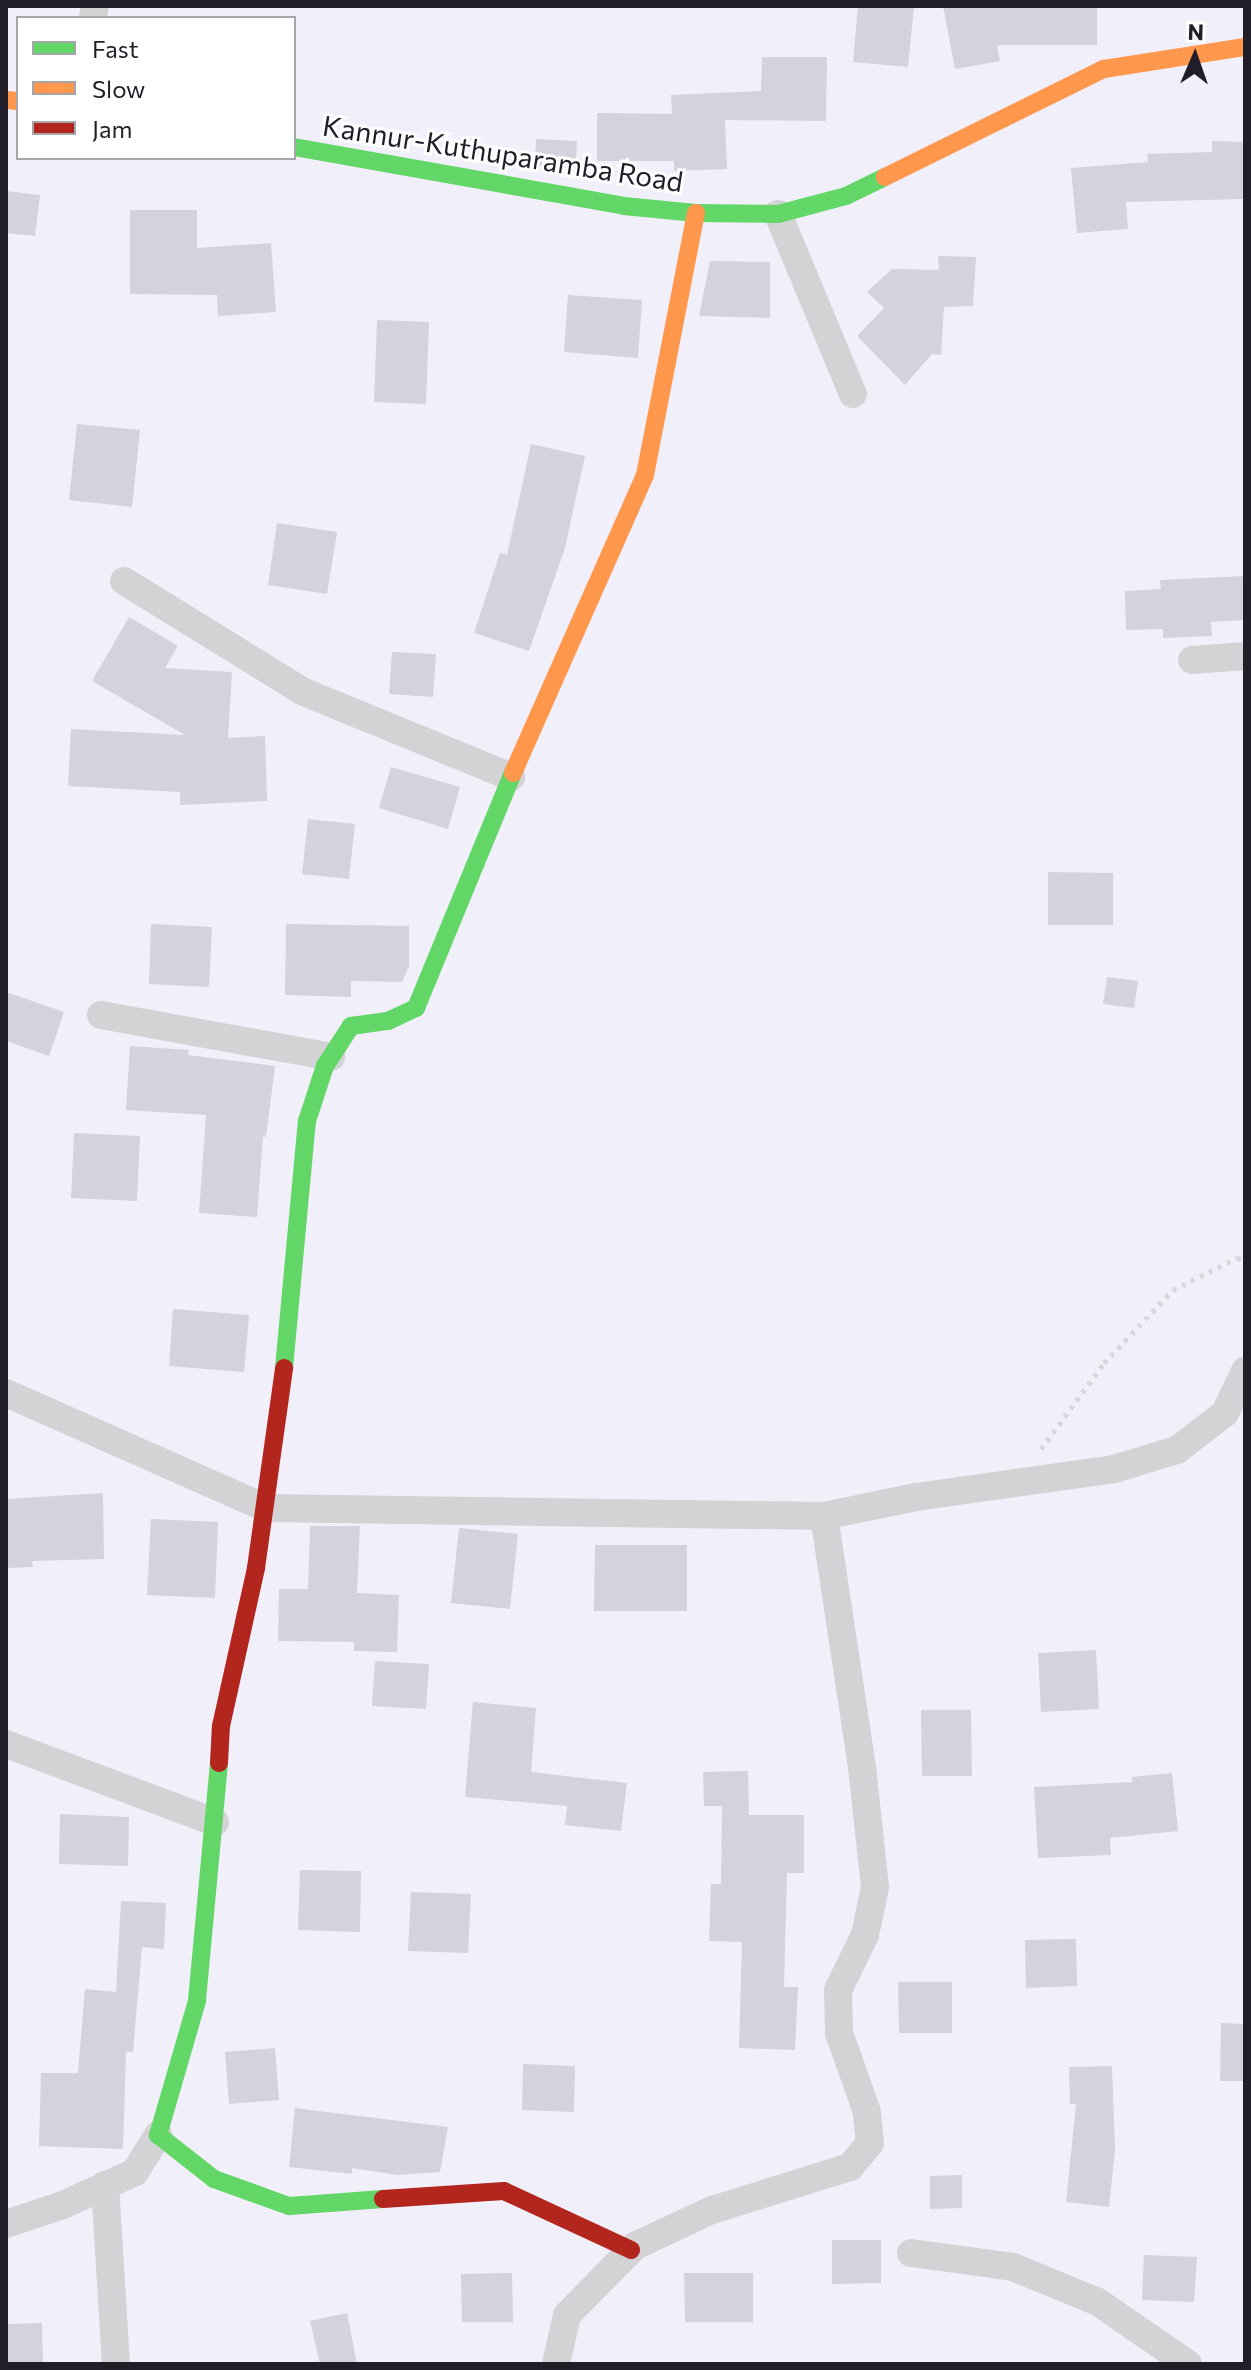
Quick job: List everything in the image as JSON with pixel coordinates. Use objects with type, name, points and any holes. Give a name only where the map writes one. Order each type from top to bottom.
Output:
[{"type":"street","name":"Kannur-Kuthuparamba Road","points":[[296,147],[624,206],[696,213],[778,214],[846,196],[1104,69],[1245,47]]},
{"type":"street","points":[[6,2224],[63,2205],[135,2172],[158,2135],[197,2001],[221,1726],[265,1508],[280,1412],[307,1121],[331,1057],[351,1026],[388,1021],[416,1008],[526,736],[645,475],[696,213]]},
{"type":"street","points":[[778,214],[853,394]]},
{"type":"street","points":[[124,581],[304,692],[511,777]]},
{"type":"street","points":[[1192,660],[1245,656]]},
{"type":"street","points":[[101,1015],[331,1057]]},
{"type":"street","points":[[6,1393],[265,1508],[824,1516],[1018,1482],[1114,1469],[1177,1450],[1225,1413],[1245,1371]]},
{"type":"street","points":[[556,2364],[567,2315],[631,2250],[712,2210],[850,2167],[870,2143],[867,2112],[839,2033],[838,1990],[865,1935],[875,1887],[862,1767],[824,1516]]},
{"type":"street","points":[[6,1744],[215,1822]]},
{"type":"street","points":[[158,2135],[214,2179],[289,2206],[504,2191],[631,2250]]},
{"type":"street","points":[[105,2185],[116,2364]]},
{"type":"street","points":[[911,2253],[1013,2267],[1098,2302],[1188,2364]]},
{"type":"path","points":[[1018,1482],[1104,1363],[1173,1290],[1237,1258],[1245,1260]]},
{"type":"building","points":[[858,6],[914,6],[908,67],[853,62]]},
{"type":"building","points":[[943,6],[1097,6],[1097,45],[997,45],[1000,61],[955,69]]},
{"type":"building","points":[[762,57],[827,57],[826,121],[725,120],[727,169],[674,171],[674,161],[597,161],[597,113],[672,114],[671,95],[761,91]]},
{"type":"building","points":[[536,139],[577,141],[575,172],[535,165]]},
{"type":"building","points":[[1212,141],[1245,142],[1245,199],[1126,202],[1128,229],[1077,233],[1071,168],[1148,162],[1147,154],[1212,152]]},
{"type":"building","points":[[6,191],[40,195],[35,236],[6,233]]},
{"type":"building","points":[[130,210],[197,210],[197,248],[271,243],[276,312],[218,316],[217,295],[130,294]]},
{"type":"building","points":[[938,256],[976,257],[973,306],[944,307],[941,355],[932,354],[905,385],[857,336],[884,308],[867,292],[892,269],[939,270]]},
{"type":"building","points":[[710,261],[770,262],[770,318],[699,316]]},
{"type":"building","points":[[568,295],[642,300],[638,358],[564,352]]},
{"type":"building","points":[[377,320],[429,322],[426,404],[374,402]]},
{"type":"building","points":[[77,424],[140,430],[132,507],[69,500]]},
{"type":"building","points":[[531,444],[585,456],[565,548],[529,651],[474,633],[500,553],[507,555]]},
{"type":"building","points":[[277,523],[337,532],[327,594],[268,585]]},
{"type":"building","points":[[1245,576],[1245,620],[1211,622],[1212,636],[1163,638],[1163,629],[1126,630],[1125,591],[1161,589],[1160,580]]},
{"type":"building","points":[[129,617],[178,646],[165,668],[232,672],[228,738],[265,736],[267,801],[180,805],[180,792],[68,786],[71,729],[185,735],[92,681]]},
{"type":"building","points":[[392,652],[436,654],[433,697],[389,694]]},
{"type":"building","points":[[391,767],[460,787],[448,829],[379,808]]},
{"type":"building","points":[[308,819],[355,824],[349,879],[302,874]]},
{"type":"building","points":[[1048,872],[1113,873],[1113,925],[1048,925]]},
{"type":"building","points":[[151,924],[212,927],[209,987],[149,984]]},
{"type":"building","points":[[286,924],[409,926],[409,966],[402,982],[351,981],[351,997],[285,995]]},
{"type":"building","points":[[1107,977],[1138,981],[1134,1008],[1103,1004]]},
{"type":"building","points":[[6,992],[64,1012],[49,1056],[6,1041]]},
{"type":"building","points":[[130,1046],[189,1050],[188,1055],[275,1066],[266,1137],[263,1136],[257,1217],[199,1213],[206,1115],[126,1110]]},
{"type":"building","points":[[74,1133],[140,1136],[137,1201],[71,1198]]},
{"type":"building","points":[[173,1309],[249,1315],[244,1372],[169,1366]]},
{"type":"building","points":[[103,1493],[104,1559],[32,1561],[33,1567],[6,1568],[6,1499]]},
{"type":"building","points":[[151,1519],[218,1522],[215,1598],[147,1595]]},
{"type":"building","points":[[310,1526],[360,1526],[357,1593],[399,1595],[397,1652],[354,1651],[354,1642],[278,1641],[279,1589],[308,1589]]},
{"type":"building","points":[[459,1528],[518,1534],[510,1609],[451,1603]]},
{"type":"building","points":[[595,1545],[687,1545],[687,1611],[594,1611]]},
{"type":"building","points":[[1096,1650],[1099,1709],[1041,1712],[1038,1653]]},
{"type":"building","points":[[375,1661],[429,1664],[426,1709],[372,1706]]},
{"type":"building","points":[[473,1702],[536,1708],[531,1772],[627,1783],[621,1831],[565,1825],[567,1806],[465,1797]]},
{"type":"building","points":[[921,1710],[971,1710],[972,1776],[922,1776]]},
{"type":"building","points":[[748,1771],[749,1815],[804,1815],[804,1873],[787,1873],[784,1987],[798,1987],[795,2050],[739,2048],[742,1942],[709,1941],[711,1884],[721,1884],[722,1806],[704,1806],[703,1772]]},
{"type":"building","points":[[1172,1773],[1178,1831],[1110,1838],[1111,1855],[1038,1858],[1034,1787],[1132,1782],[1132,1777]]},
{"type":"building","points":[[60,1814],[129,1817],[128,1866],[59,1864]]},
{"type":"building","points":[[300,1870],[361,1871],[360,1932],[298,1930]]},
{"type":"building","points":[[411,1892],[471,1894],[468,1953],[408,1951]]},
{"type":"building","points":[[121,1901],[166,1903],[164,1949],[142,1947],[133,2052],[126,2052],[123,2149],[39,2146],[41,2073],[78,2073],[85,1989],[116,1992]]},
{"type":"building","points":[[1076,1939],[1077,1986],[1026,1988],[1025,1940]]},
{"type":"building","points":[[898,1982],[952,1982],[952,2033],[899,2033]]},
{"type":"building","points":[[1221,2023],[1245,2024],[1245,2081],[1220,2081]]},
{"type":"building","points":[[275,2048],[279,2100],[229,2104],[225,2052]]},
{"type":"building","points":[[523,2064],[575,2066],[574,2112],[522,2110]]},
{"type":"building","points":[[1112,2066],[1115,2150],[1109,2207],[1066,2202],[1076,2104],[1070,2104],[1069,2067]]},
{"type":"building","points":[[295,2108],[448,2127],[440,2172],[397,2175],[352,2168],[352,2174],[289,2167]]},
{"type":"building","points":[[962,2175],[962,2208],[930,2209],[930,2176]]},
{"type":"building","points":[[832,2240],[881,2240],[881,2283],[832,2284]]},
{"type":"building","points":[[1144,2255],[1197,2257],[1194,2302],[1142,2300]]},
{"type":"building","points":[[512,2273],[513,2322],[462,2322],[461,2274]]},
{"type":"building","points":[[684,2273],[753,2273],[753,2322],[685,2322]]},
{"type":"building","points":[[347,2313],[357,2364],[320,2364],[310,2321]]},
{"type":"building","points":[[42,2323],[43,2364],[6,2364],[6,2324]]},
{"type":"traffic: fast","points":[[296,147],[624,206],[696,213],[778,214],[846,196],[885,177]]},
{"type":"traffic: fast","points":[[284,1368],[307,1121],[325,1066],[351,1026],[388,1021],[416,1008],[513,773]]},
{"type":"traffic: fast","points":[[219,1763],[197,2001],[158,2135],[214,2179],[289,2206],[383,2199]]},
{"type":"traffic: slow","points":[[885,177],[1104,69],[1245,47]]},
{"type":"traffic: slow","points":[[6,100],[16,101]]},
{"type":"traffic: slow","points":[[513,773],[645,475],[696,213]]},
{"type":"traffic: jam","points":[[219,1763],[221,1726],[256,1568],[284,1368]]},
{"type":"traffic: jam","points":[[383,2199],[504,2191],[631,2250]]}]
